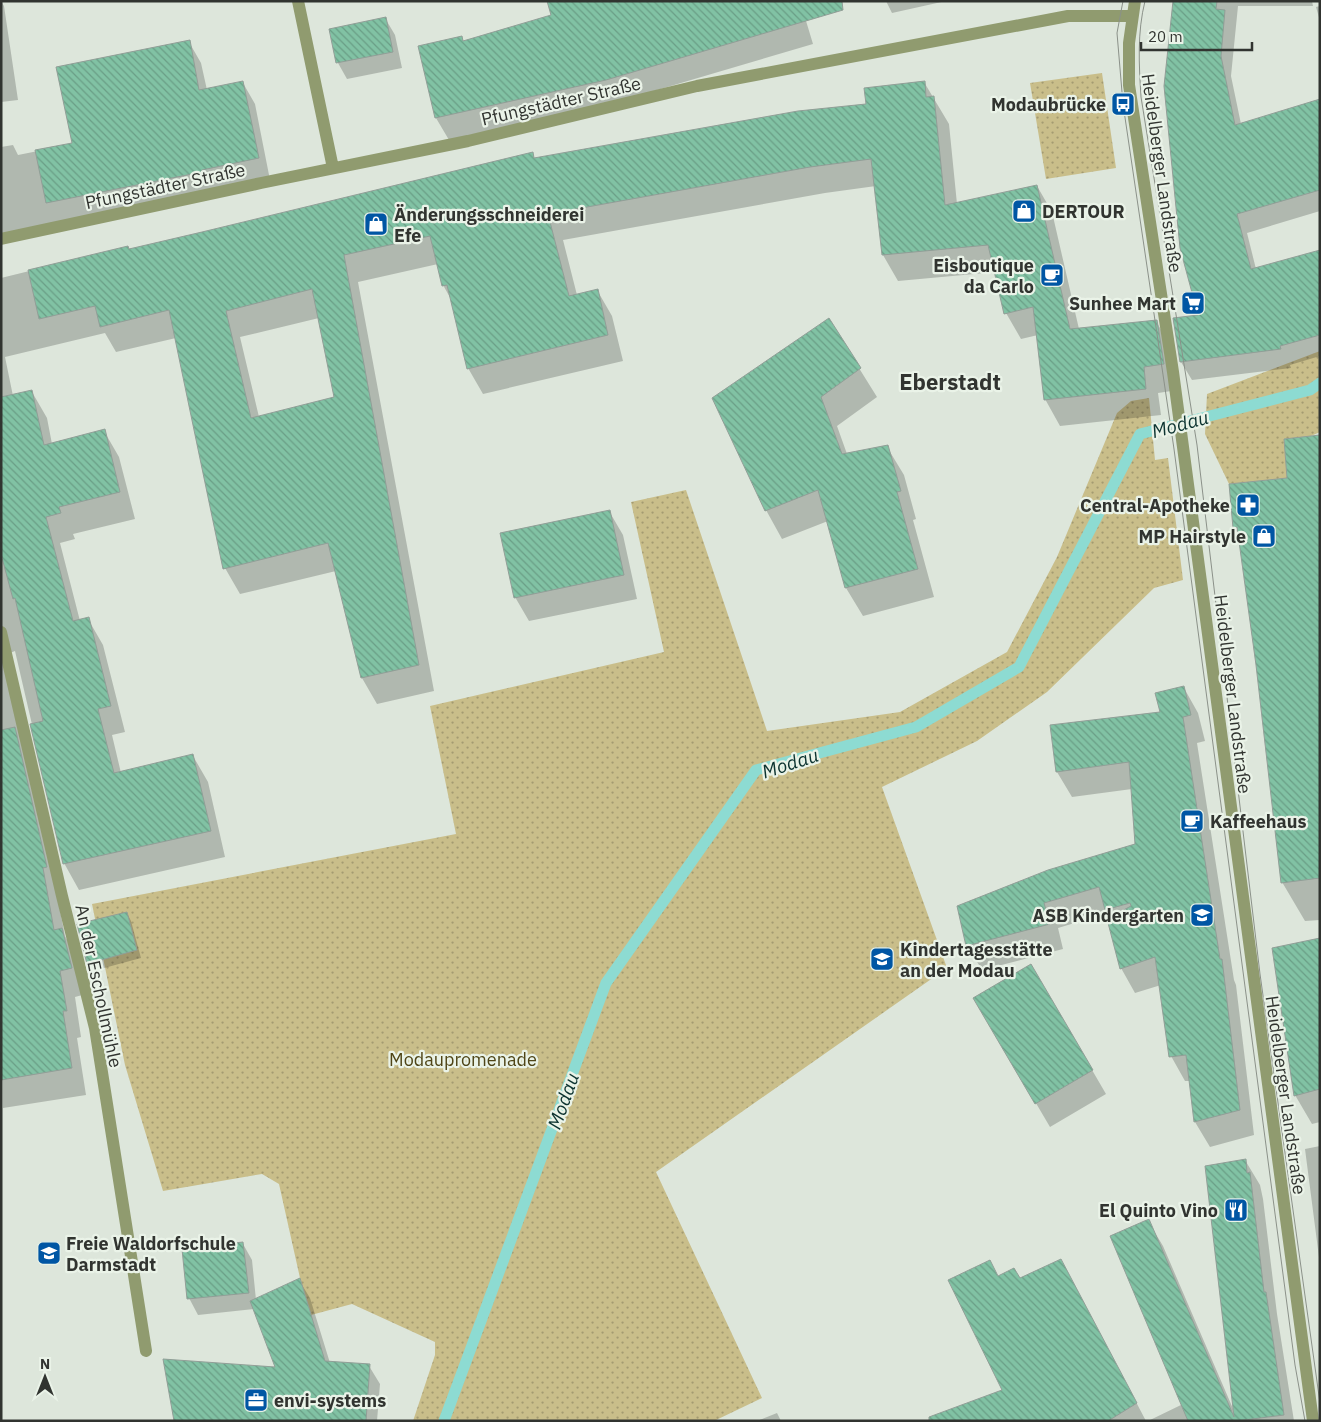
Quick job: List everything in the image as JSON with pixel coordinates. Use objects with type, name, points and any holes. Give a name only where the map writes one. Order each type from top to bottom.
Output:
[{"type":"street","points":[[298,1],[333,168]]},
{"type":"street","name":"Heidelberger Landstraße","points":[[1135,1],[1128,43],[1129,85],[1175,387],[1313,1421]]},
{"type":"street","name":"Pfungstädter Straße","points":[[1,239],[468,141],[697,86],[1068,16],[1131,16]]},
{"type":"street","name":"An der Eschollmühle","points":[[1,632],[62,896],[95,1028],[146,1351]]},
{"type":"green space","points":[[1102,73],[1116,168],[1046,179],[1030,83]]},
{"type":"green space","points":[[1320,351],[1320,432],[1311,436],[1284,439],[1287,478],[1229,484],[1205,434],[1207,394]]},
{"type":"green space","name":"Modaupromenade","points":[[1149,398],[1155,460],[1168,458],[1183,580],[1154,588],[1047,692],[977,741],[882,787],[947,968],[656,1172],[762,1398],[714,1421],[413,1421],[435,1355],[435,1342],[352,1304],[311,1315],[300,1278],[279,1184],[262,1174],[163,1191],[125,1065],[92,904],[456,834],[430,706],[664,652],[631,502],[686,490],[767,731],[900,712],[1007,652],[1057,557],[1117,413],[1131,401]]},
{"type":"building","points":[[547,1],[842,1],[843,10],[606,80],[435,118],[418,46],[462,36],[463,41],[551,15]]},
{"type":"building","points":[[1173,1],[1217,1],[1216,9],[1225,10],[1221,56],[1235,125],[1320,99],[1320,190],[1237,214],[1251,269],[1320,250],[1320,335],[1280,346],[1281,349],[1180,362],[1173,318],[1198,315],[1180,248],[1164,86]]},
{"type":"building","points":[[386,17],[393,52],[336,63],[329,29]]},
{"type":"building","points":[[190,40],[199,90],[243,81],[259,158],[202,170],[202,172],[46,203],[35,150],[72,143],[56,67]]},
{"type":"building","points":[[925,81],[926,97],[934,96],[945,205],[1037,185],[1070,329],[1157,320],[1164,364],[1144,367],[1146,389],[1044,400],[1033,307],[1004,314],[988,245],[882,255],[871,159],[810,167],[548,214],[569,296],[598,289],[608,335],[467,369],[447,285],[442,286],[430,236],[344,255],[419,665],[361,678],[328,543],[223,569],[169,310],[100,327],[95,306],[39,319],[28,270],[128,246],[129,249],[202,232],[533,152],[534,158],[798,111],[866,104],[864,88]],"holes":[[[312,289],[334,397],[251,418],[226,311]]]},
{"type":"building","points":[[829,318],[861,368],[821,397],[842,454],[888,445],[901,491],[897,492],[918,569],[845,588],[818,490],[765,511],[712,398]]},
{"type":"building","points":[[32,390],[44,445],[105,429],[120,492],[59,507],[61,513],[46,517],[73,621],[89,617],[111,706],[98,709],[114,773],[193,754],[211,831],[63,864],[30,724],[43,721],[15,598],[13,599],[1,554],[1,397]]},
{"type":"building","points":[[1320,435],[1320,878],[1281,883],[1256,665],[1237,527],[1233,528],[1229,484],[1287,478],[1284,439]]},
{"type":"building","points":[[610,510],[624,575],[514,598],[500,533]]},
{"type":"building","points":[[1184,686],[1191,715],[1183,717],[1220,959],[1222,959],[1240,1110],[1194,1122],[1186,1055],[1169,1057],[1155,957],[1120,969],[1107,919],[1131,906],[1130,903],[1105,910],[1099,887],[1044,903],[1050,924],[966,946],[957,906],[1048,870],[1135,844],[1129,762],[1056,772],[1050,725],[1160,712],[1155,693]]},
{"type":"building","points":[[15,727],[47,867],[43,868],[54,930],[62,928],[72,968],[60,971],[67,1011],[63,1011],[72,1068],[1,1080],[1,730]]},
{"type":"building","points":[[127,912],[137,950],[87,964],[77,924]]},
{"type":"building","points":[[1320,938],[1320,1089],[1294,1096],[1272,948]]},
{"type":"building","points":[[1031,964],[1093,1070],[1035,1104],[973,998]]},
{"type":"building","points":[[1246,1159],[1247,1173],[1250,1172],[1264,1292],[1266,1292],[1284,1415],[1236,1421],[1188,1421],[1110,1236],[1149,1219],[1234,1417],[1205,1166]]},
{"type":"building","points":[[243,1242],[249,1293],[187,1299],[182,1249]]},
{"type":"building","points":[[1061,1259],[1137,1403],[1108,1421],[929,1421],[929,1417],[1002,1390],[948,1280],[990,1260],[998,1276],[1014,1268],[1020,1278]]},
{"type":"building","points":[[300,1278],[325,1361],[370,1364],[366,1421],[174,1421],[163,1359],[275,1367],[250,1301]]},
{"type":"waterway","name":"Modau","points":[[444,1421],[606,983],[756,770],[916,727],[1019,667],[1140,434],[1310,390],[1320,383]]},
{"type":"tram line","points":[[1123,1],[1117,33],[1123,104],[1174,449],[1295,1365],[1305,1421]]},
{"type":"tram line","points":[[1145,1],[1140,37],[1141,97],[1197,445],[1260,974],[1320,1403]]},
{"type":"place","name":"Modaubrücke","points":[[1123,104]]},
{"type":"place","name":"DERTOUR","points":[[1024,211]]},
{"type":"place","name":"Änderungsschneiderei Efe","points":[[376,224]]},
{"type":"place","name":"Eisboutique da Carlo","points":[[1052,275]]},
{"type":"place","name":"Sunhee Mart","points":[[1193,303]]},
{"type":"place","name":"Central-Apotheke","points":[[1248,505]]},
{"type":"place","name":"MP Hairstyle","points":[[1264,536]]},
{"type":"place","name":"Kaffeehaus","points":[[1192,821]]},
{"type":"place","name":"ASB Kindergarten","points":[[1202,915]]},
{"type":"place","name":"Kindertagesstätte an der Modau","points":[[882,959]]},
{"type":"place","name":"El Quinto Vino","points":[[1236,1210]]},
{"type":"place","name":"Freie Waldorfschule Darmstadt","points":[[49,1253]]},
{"type":"place","name":"envi-systems","points":[[256,1400]]},
{"type":"district","name":"Eberstadt","points":[[950,381]]}]
